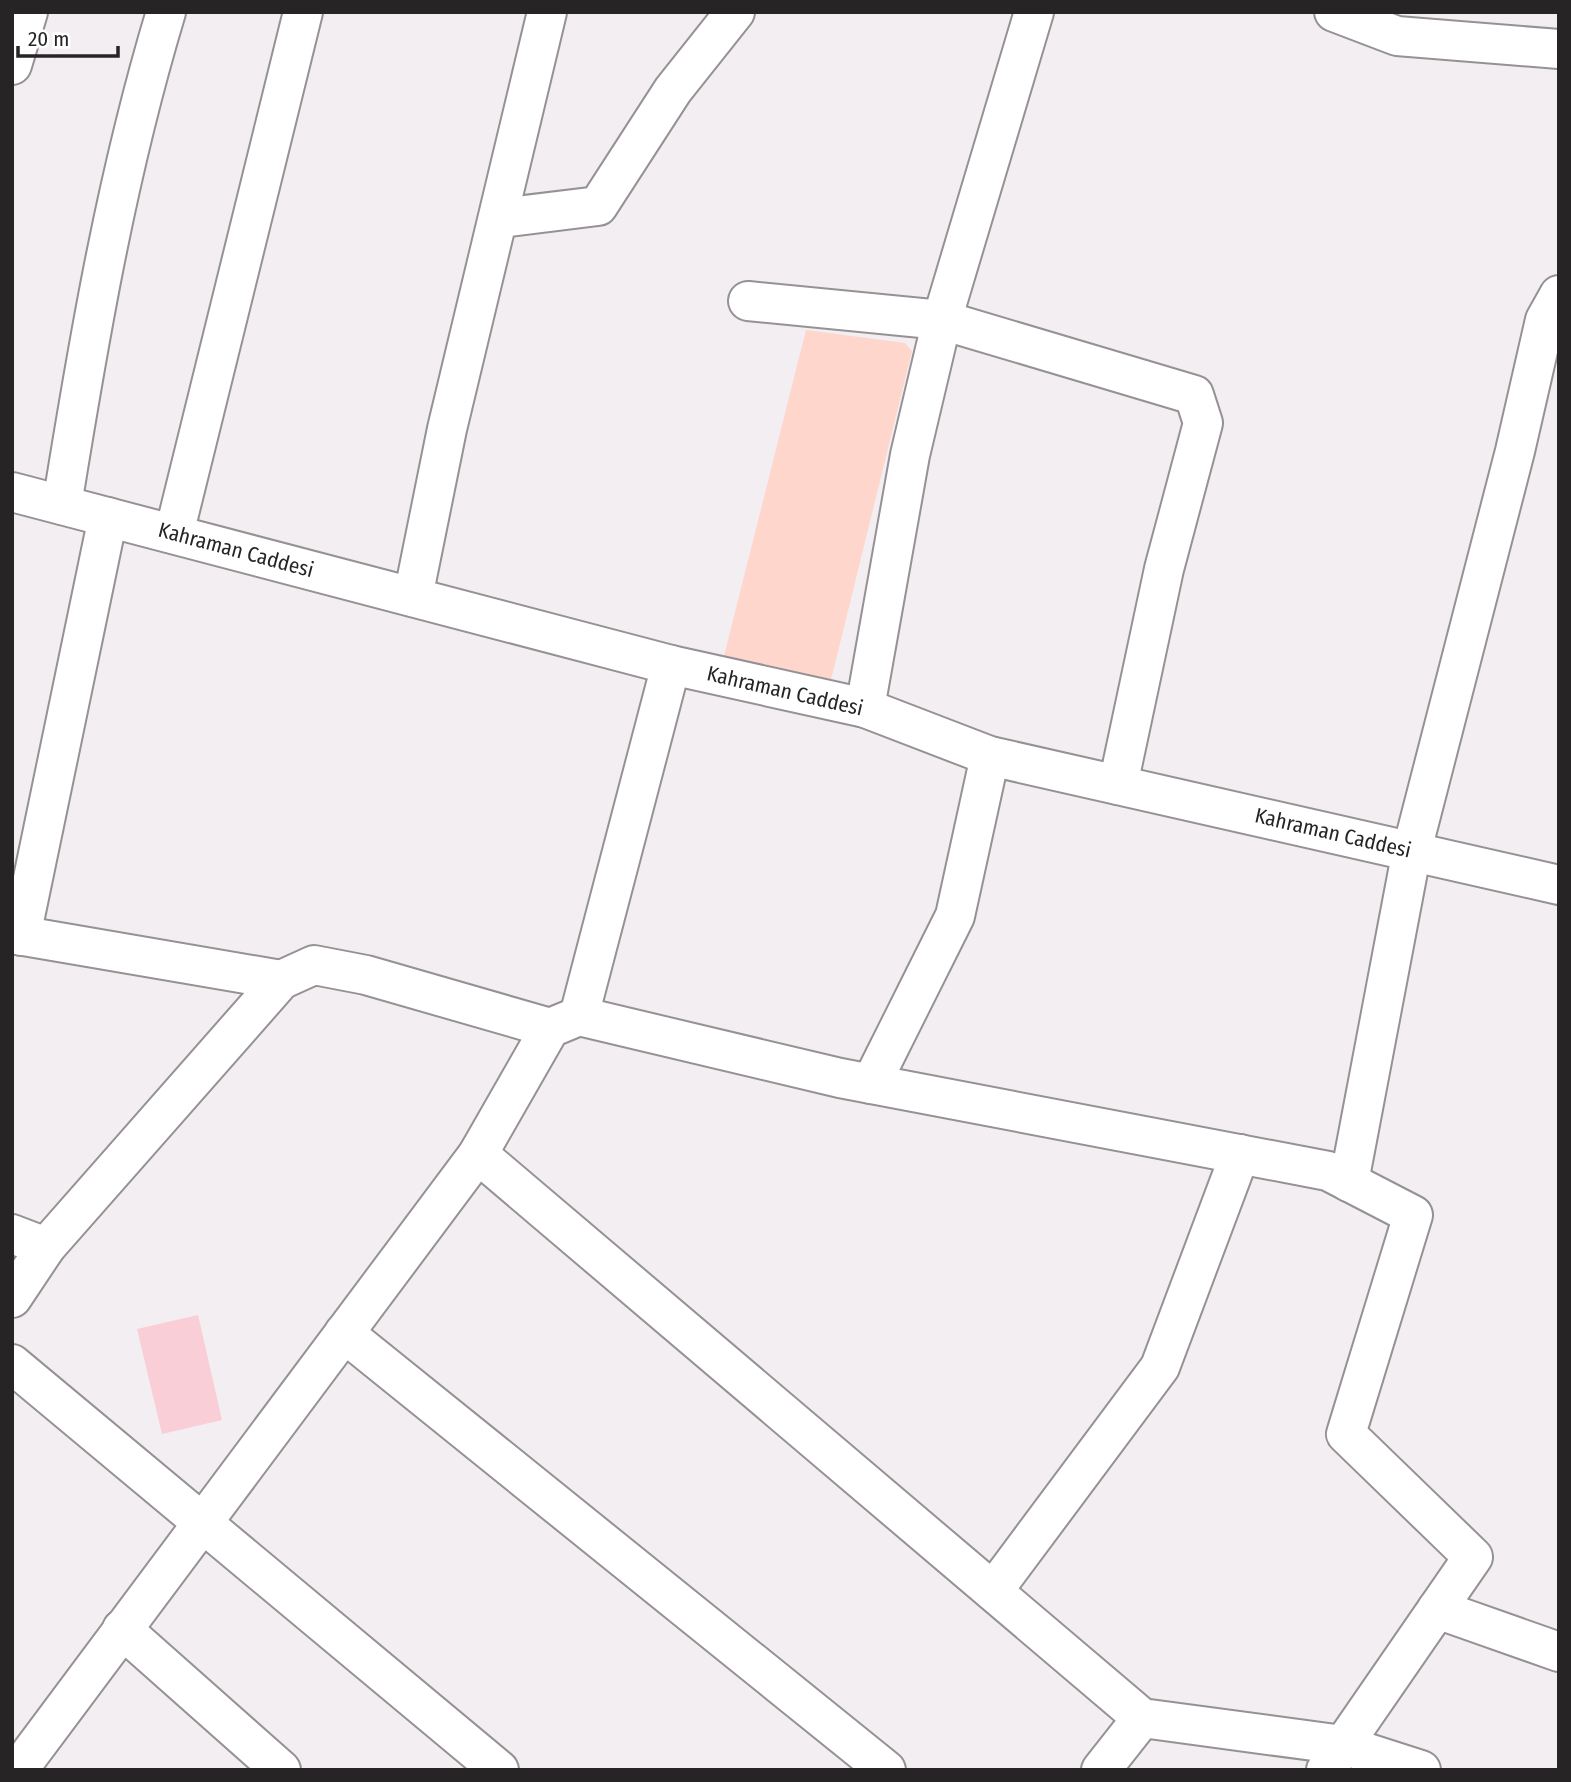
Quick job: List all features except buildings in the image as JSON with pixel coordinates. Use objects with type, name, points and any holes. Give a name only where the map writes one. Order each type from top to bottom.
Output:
[{"type":"street","points":[[12,65],[28,12]]},
{"type":"street","points":[[62,505],[101,267],[138,105],[166,12]]},
{"type":"street","points":[[174,534],[303,12]]},
{"type":"street","points":[[413,597],[447,429],[500,218],[547,12]]},
{"type":"street","points":[[500,218],[598,206],[673,90],[735,12]]},
{"type":"street","points":[[865,708],[910,455],[942,320],[1034,12]]},
{"type":"street","points":[[1334,12],[1397,36],[1556,42]]},
{"type":"street","points":[[1349,1182],[1412,850],[1544,399],[1545,320],[1559,295]]},
{"type":"street","points":[[748,301],[942,320],[1194,396],[1203,423],[1164,569],[1118,785]]},
{"type":"street","name":"Kahraman Caddesi","points":[[12,492],[671,666],[865,708],[990,756],[1559,885]]},
{"type":"street","points":[[108,517],[16,935],[281,980]]},
{"type":"street","points":[[18,1770],[478,1154],[564,1022],[671,666]]},
{"type":"street","points":[[871,1084],[955,916],[990,756]]},
{"type":"street","points":[[12,1298],[29,1240],[281,980],[314,965],[564,1022],[1328,1171],[1413,1215],[1346,1434],[1473,1557],[1335,1758]]},
{"type":"street","points":[[478,1154],[1142,1718],[1335,1758],[1421,1770]]},
{"type":"street","points":[[993,1591],[1160,1367],[1240,1154]]},
{"type":"street","points":[[344,1333],[886,1770]]},
{"type":"street","points":[[12,1364],[499,1770]]},
{"type":"street","points":[[1437,1609],[1559,1652]]},
{"type":"street","points":[[122,1629],[281,1770]]},
{"type":"street","points":[[1101,1770],[1142,1718]]},
{"type":"shaded area","points":[[806,330],[905,343],[912,351],[829,688],[722,664]]}]
